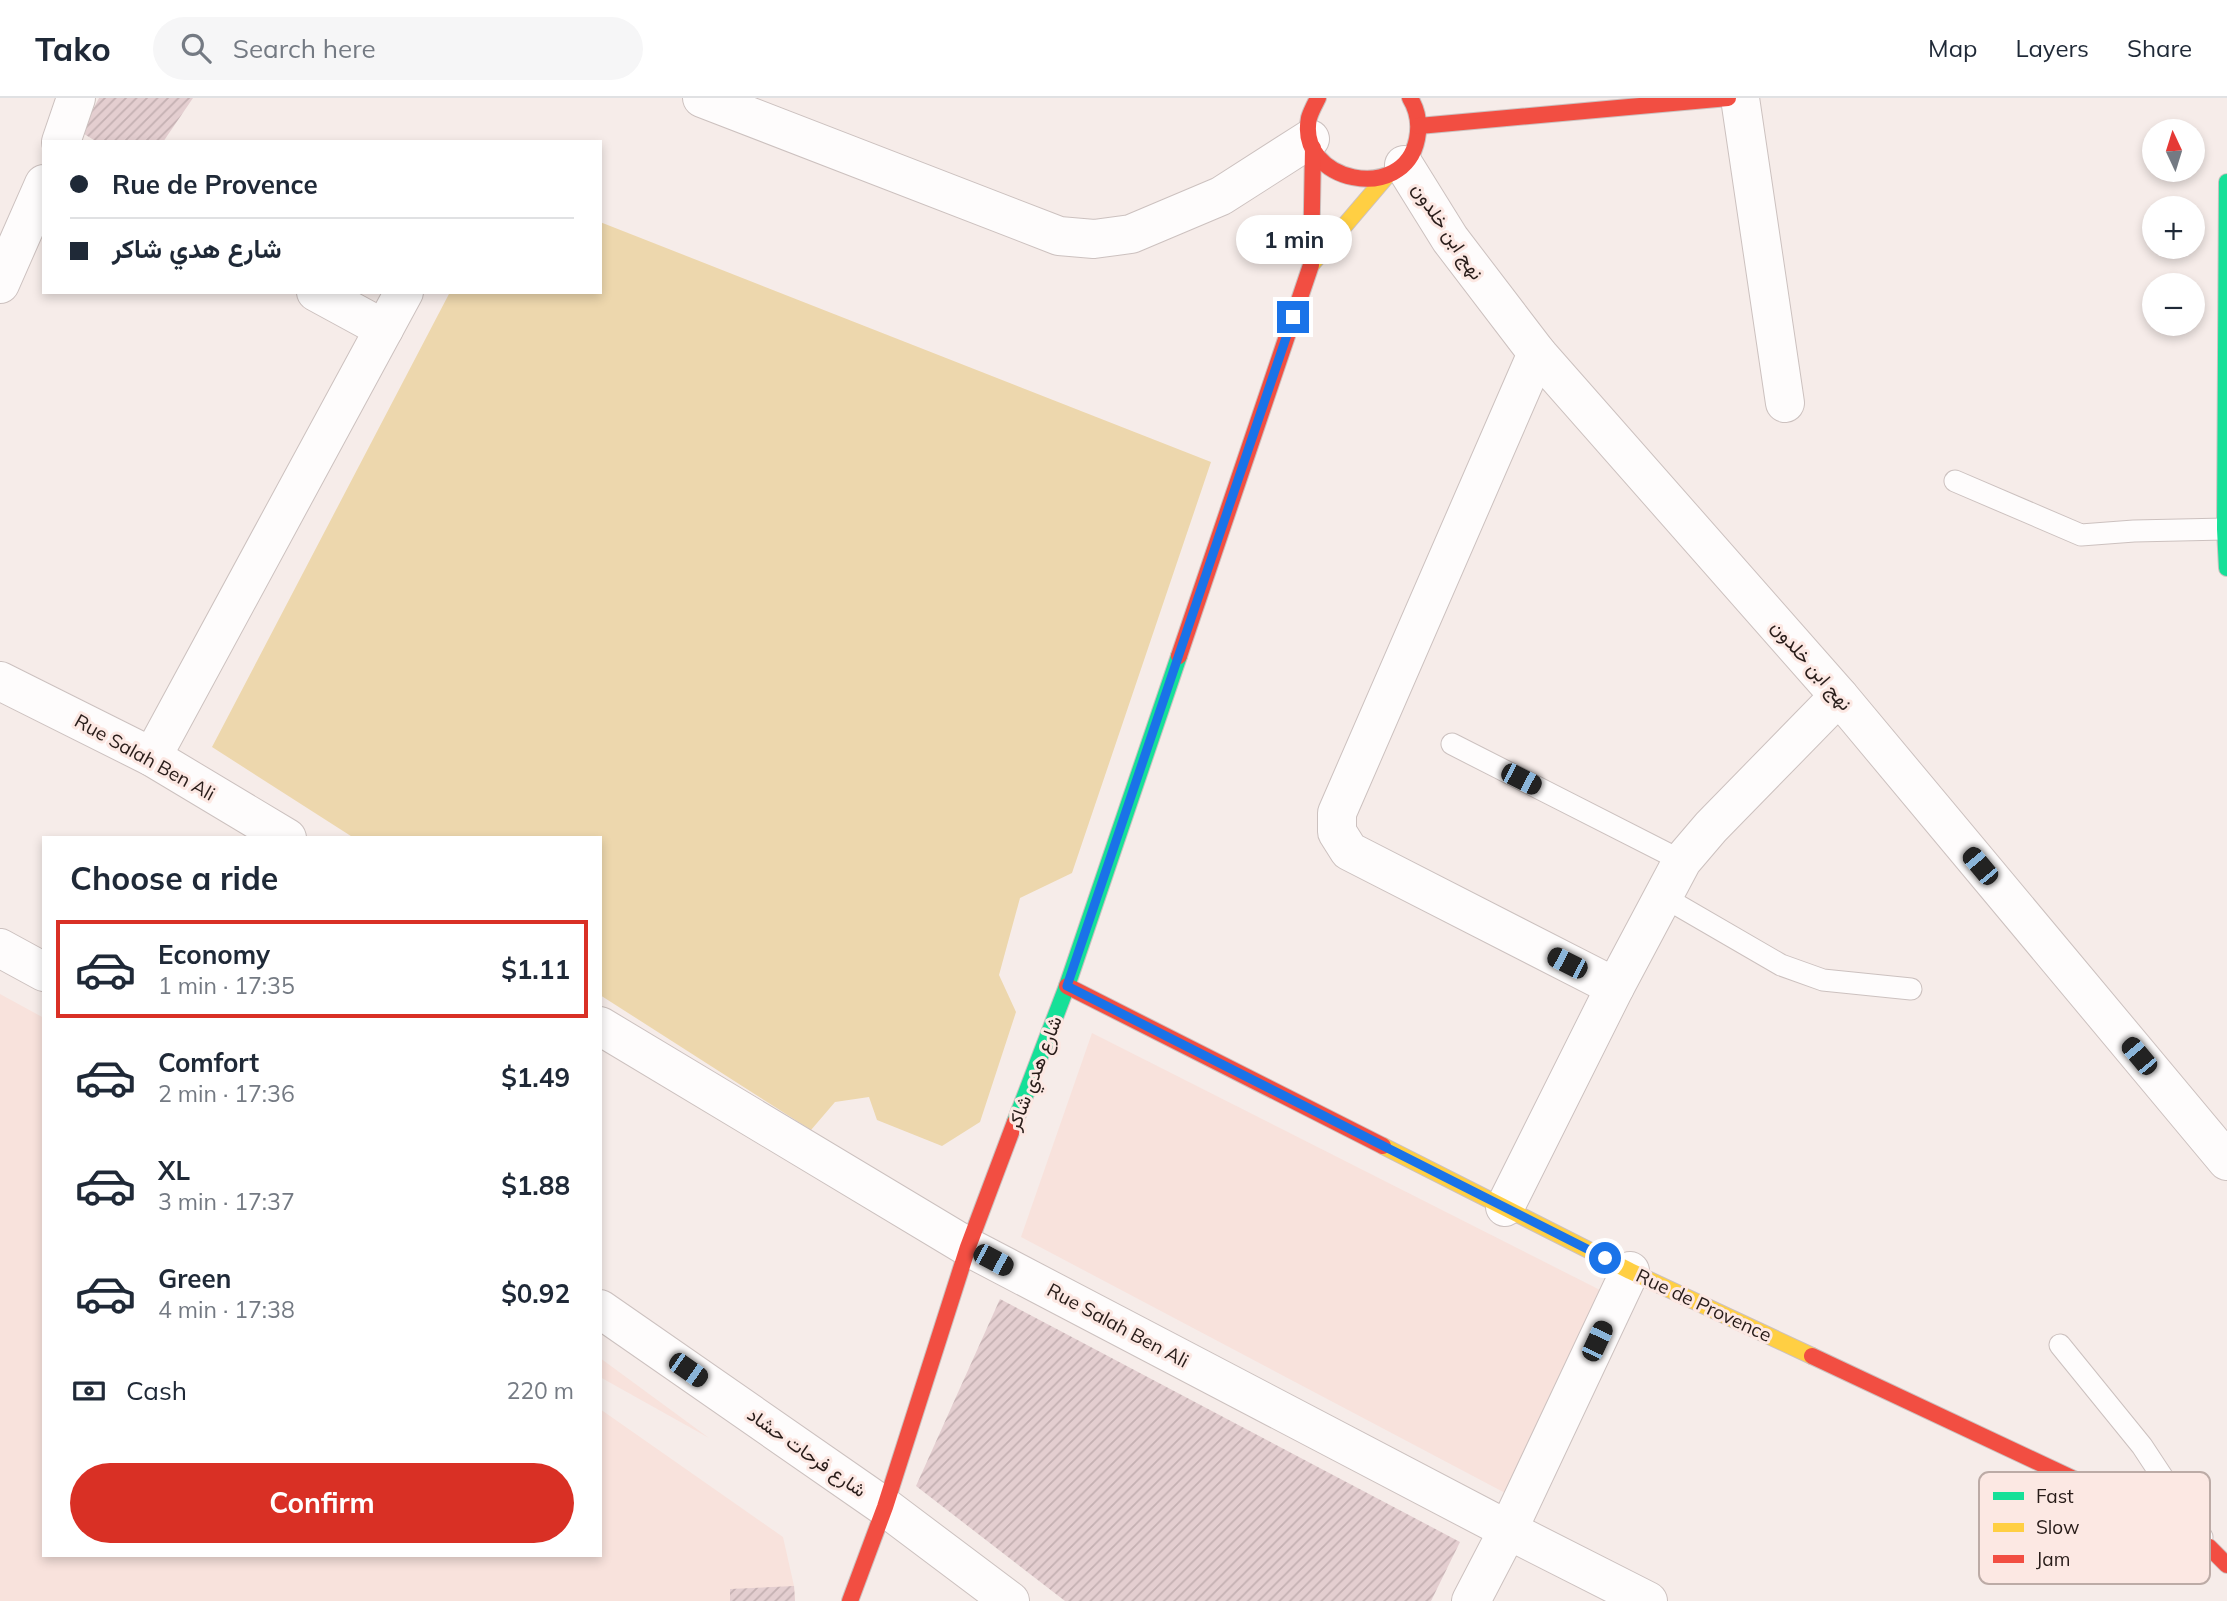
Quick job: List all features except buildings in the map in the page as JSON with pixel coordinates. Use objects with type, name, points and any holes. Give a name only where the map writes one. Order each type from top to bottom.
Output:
[{"type":"street","points":[[62,140],[76,98]]},
{"type":"street","points":[[702,98],[1059,236],[1094,239],[1131,234],[1222,196],[1310,119]]},
{"type":"street","points":[[1311,265],[1416,147],[1419,126],[1415,105],[1410,98]]},
{"type":"street","points":[[1419,126],[1728,98]]},
{"type":"street","points":[[1740,98],[1785,403]]},
{"type":"street","points":[[1310,119],[1326,166],[1344,178],[1365,181],[1395,171]]},
{"type":"street","points":[[1310,119],[1311,265]]},
{"type":"street","name":"نهج ابن خلدون","points":[[1395,171],[1537,353],[1839,696],[2227,1161]]},
{"type":"street","points":[[2227,182],[2227,568]]},
{"type":"street","points":[[0,284],[8,242],[42,187]]},
{"type":"street","name":"شارع هدي شاكر","points":[[850,1601],[885,1507],[968,1247],[1067,986],[1311,265]]},
{"type":"street","points":[[320,294],[384,329]]},
{"type":"street","points":[[152,757],[403,294]]},
{"type":"street","points":[[1537,353],[1336,813],[1337,832],[1349,851],[1615,988]]},
{"type":"street","name":"Rue Salah Ben Ali","points":[[0,681],[152,757],[284,836]]},
{"type":"street","points":[[1505,1207],[1682,860],[1839,696]]},
{"type":"street","points":[[0,948],[42,971]]},
{"type":"street","name":"Rue de Provence","points":[[1067,986],[1630,1270],[2059,1472]]},
{"type":"street","name":"Rue Salah Ben Ali","points":[[602,1027],[968,1247],[1648,1601]]},
{"type":"street","points":[[1471,1601],[1508,1530],[1630,1270]]},
{"type":"street","name":"شارع فرحات حشاد","points":[[602,1310],[885,1507],[1010,1601]]},
{"type":"street","name":"Rue de Provence","points":[[2210,1548],[2227,1565]]},
{"type":"lane","points":[[1955,481],[2081,535],[2225,529]]},
{"type":"lane","points":[[1452,744],[1682,860]]},
{"type":"lane","points":[[1662,896],[1792,969],[1823,980],[1911,989]]},
{"type":"lane","points":[[2060,1345],[2142,1446],[2159,1472]]},
{"type":"shaded area","points":[[602,223],[1211,462],[1072,873],[1020,898],[999,975],[1016,1012],[980,1122],[942,1146],[877,1120],[869,1097],[835,1102],[811,1130],[602,996],[602,836],[351,836],[212,747],[449,294],[602,294]]},
{"type":"shaded area","points":[[0,994],[42,1017],[42,1557],[602,1557],[602,1410],[783,1537],[795,1601],[0,1601]]},
{"type":"shaded area","points":[[1092,1033],[1608,1294],[1509,1495],[1021,1237]]},
{"type":"shaded area","points":[[602,1359],[709,1438],[602,1378]]},
{"type":"traffic: fast","points":[[2227,182],[2227,568]]},
{"type":"traffic: fast","points":[[1015,1122],[1067,986],[1179,656]]},
{"type":"traffic: slow","points":[[1311,265],[1386,177]]},
{"type":"traffic: slow","points":[[1383,1146],[1630,1271],[1812,1356]]},
{"type":"traffic: jam","points":[[1318,98],[1309,118],[1309,140],[1319,158],[1334,170],[1353,177],[1374,178],[1393,173],[1408,160],[1417,139],[1418,128],[1417,113],[1410,98]]},
{"type":"traffic: jam","points":[[1419,126],[1728,98]]},
{"type":"traffic: jam","points":[[1179,656],[1311,265],[1313,148]]},
{"type":"traffic: jam","points":[[1067,986],[1383,1146]]},
{"type":"traffic: jam","points":[[850,1601],[885,1507],[968,1247],[1015,1122]]},
{"type":"traffic: jam","points":[[1812,1356],[2059,1472]]},
{"type":"traffic: jam","points":[[2210,1548],[2227,1565]]},
{"type":"route","points":[[1293,317],[1067,986],[1605,1258]]}]
